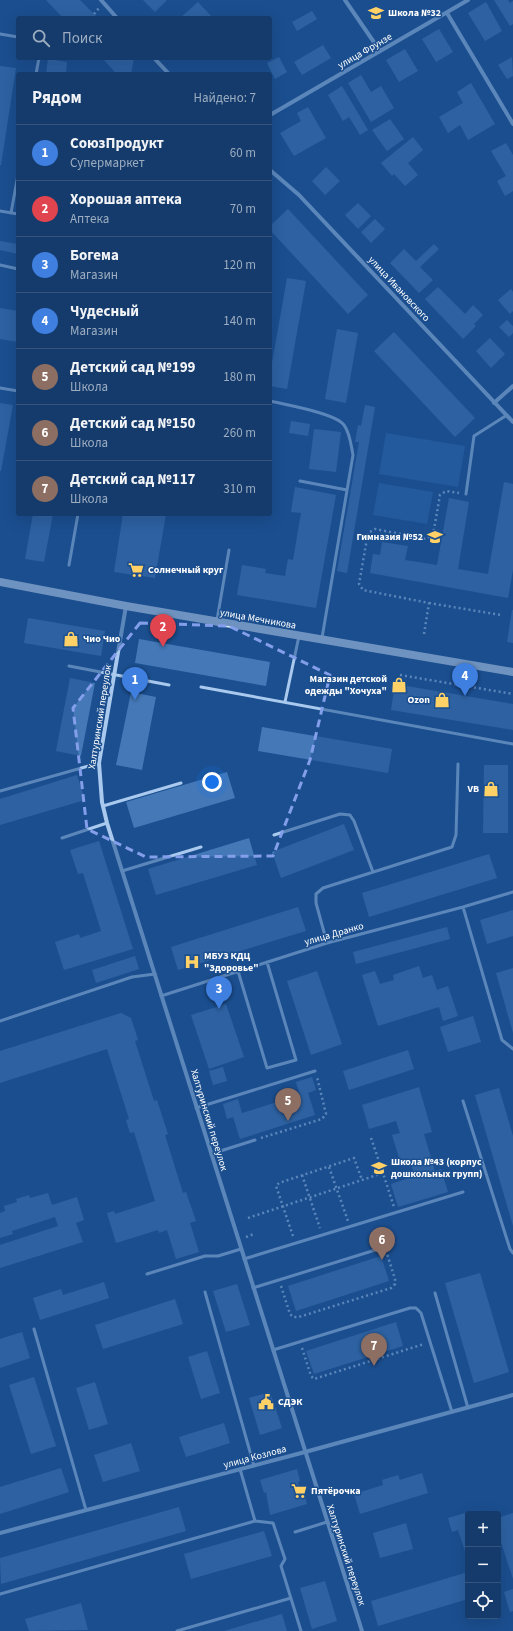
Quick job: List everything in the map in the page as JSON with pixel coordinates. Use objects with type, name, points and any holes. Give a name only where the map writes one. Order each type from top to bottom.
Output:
[{"type":"main road","name":"улица Мечникова","points":[[0,582],[216,622],[513,672]]},
{"type":"street","points":[[101,0],[115,16]]},
{"type":"street","points":[[345,0],[380,51]]},
{"type":"street","name":"улица Фрунзе","points":[[272,114],[468,0]]},
{"type":"street","points":[[446,13],[513,124]]},
{"type":"street","points":[[156,60],[167,72]]},
{"type":"street","name":"улица Ивановского","points":[[272,172],[299,195],[513,422]]},
{"type":"street","points":[[494,403],[513,386]]},
{"type":"street","name":"Халтуринский переулок","points":[[126,606],[99,763],[103,806],[196,1108],[362,1631]]},
{"type":"street","name":"улица Козлова","points":[[0,1533],[240,1470],[513,1395]]},
{"type":"lane","points":[[0,34],[16,37]]},
{"type":"lane","points":[[36,72],[39,60]]},
{"type":"lane","points":[[11,213],[16,186]]},
{"type":"lane","points":[[0,211],[16,214]]},
{"type":"lane","points":[[0,265],[16,268]]},
{"type":"lane","points":[[0,388],[16,391]]},
{"type":"lane","points":[[272,402],[333,417],[344,424],[350,437],[353,455],[321,640]]},
{"type":"lane","points":[[466,494],[474,436],[506,415]]},
{"type":"lane","points":[[300,481],[347,490]]},
{"type":"lane","points":[[69,565],[78,516]]},
{"type":"lane","points":[[216,622],[229,550]]},
{"type":"lane","points":[[285,702],[299,636]]},
{"type":"lane","points":[[69,666],[169,685]]},
{"type":"lane","points":[[200,687],[513,744]]},
{"type":"lane","points":[[0,791],[99,763]]},
{"type":"lane","points":[[327,943],[316,903],[316,894],[323,888],[452,847],[456,835],[458,764]]},
{"type":"lane","points":[[103,806],[181,783]]},
{"type":"lane","points":[[274,835],[340,814],[350,815],[354,821],[373,872]]},
{"type":"lane","points":[[62,838],[107,823]]},
{"type":"lane","points":[[122,871],[201,847]]},
{"type":"lane","name":"улица Дранко","points":[[161,996],[327,943],[463,907],[513,892]]},
{"type":"lane","points":[[463,907],[502,1040],[513,1049]]},
{"type":"lane","points":[[238,971],[268,1068],[296,1060],[267,962]]},
{"type":"lane","points":[[0,1021],[132,977],[155,974]]},
{"type":"lane","points":[[196,1108],[315,1071]]},
{"type":"lane","points":[[463,1101],[510,1249],[513,1253]]},
{"type":"lane","points":[[211,1154],[255,1140]]},
{"type":"lane","points":[[244,1259],[463,1192]]},
{"type":"lane","points":[[253,1288],[385,1247]]},
{"type":"lane","points":[[147,1274],[205,1256],[218,1256],[241,1249]]},
{"type":"lane","points":[[205,1292],[254,1466]]},
{"type":"lane","points":[[435,1293],[468,1408]]},
{"type":"lane","points":[[273,1350],[410,1308],[416,1308],[421,1313],[452,1412]]},
{"type":"lane","points":[[34,1329],[86,1510]]},
{"type":"lane","points":[[240,1470],[255,1521]]},
{"type":"lane","points":[[0,1594],[255,1521],[273,1523],[285,1559],[281,1566],[301,1631]]},
{"type":"lane","points":[[295,1532],[327,1522]]},
{"type":"lane","points":[[177,1631],[291,1598]]},
{"type":"path","points":[[466,494],[446,490],[440,495],[433,535],[426,540],[375,529],[368,533],[359,584],[364,590],[501,615]]},
{"type":"path","points":[[424,634],[429,603]]},
{"type":"path","points":[[400,675],[513,694]]},
{"type":"path","points":[[255,1140],[322,1118],[326,1114],[315,1071]]},
{"type":"path","points":[[371,1138],[396,1212]]},
{"type":"path","points":[[295,1244],[276,1186],[279,1183],[354,1158],[362,1180]]},
{"type":"path","points":[[329,1167],[350,1227]]},
{"type":"path","points":[[248,1218],[383,1173]]},
{"type":"path","points":[[302,1175],[322,1235]]},
{"type":"path","points":[[246,1237],[254,1234]]},
{"type":"path","points":[[279,1280],[290,1314],[293,1317],[299,1317],[391,1288],[395,1284],[395,1279],[385,1247]]},
{"type":"path","points":[[300,1341],[311,1376],[314,1379],[430,1342]]},
{"type":"highlighted area","points":[[140,623],[229,626],[330,675],[310,760],[273,856],[146,857],[87,829],[73,708]]},
{"type":"shaded area","points":[[386,433],[465,446],[458,487],[379,474]]},
{"type":"shaded area","points":[[379,483],[433,492],[427,524],[373,515]]},
{"type":"building","points":[[46,0],[80,0],[96,16],[61,16]]},
{"type":"building","points":[[143,0],[167,0],[155,12]]},
{"type":"building","points":[[494,0],[508,0],[510,3],[513,1],[513,24],[510,26]]},
{"type":"building","points":[[198,2],[211,16],[182,16]]},
{"type":"building","points":[[486,2],[502,31],[485,41],[468,13]]},
{"type":"building","points":[[312,11],[317,19],[297,31],[292,22]]},
{"type":"building","points":[[439,29],[453,52],[436,62],[422,39]]},
{"type":"building","points":[[323,45],[331,58],[302,75],[294,62]]},
{"type":"building","points":[[405,49],[418,71],[399,82],[386,60]]},
{"type":"building","points":[[279,57],[287,72],[275,79],[267,63]]},
{"type":"building","points":[[512,57],[513,76],[507,79],[498,65]]},
{"type":"building","points":[[48,60],[67,62],[66,72],[46,72]]},
{"type":"building","points":[[104,60],[134,60],[131,72],[114,71]]},
{"type":"building","points":[[0,66],[16,68],[1,165],[0,165]]},
{"type":"building","points":[[361,75],[371,92],[381,86],[394,108],[371,122],[348,83]]},
{"type":"building","points":[[471,83],[495,124],[468,140],[460,125],[448,133],[439,117],[463,103],[457,92]]},
{"type":"building","points":[[342,86],[368,130],[360,135],[349,117],[343,121],[328,95]]},
{"type":"building","points":[[308,107],[326,138],[294,156],[280,133],[301,121],[297,113]]},
{"type":"building","points":[[390,119],[404,139],[387,151],[372,130]]},
{"type":"building","points":[[413,137],[423,150],[408,163],[418,175],[405,186],[394,174],[392,176],[381,163]]},
{"type":"building","points":[[506,143],[513,155],[513,191],[505,196],[497,181],[506,176],[491,151]]},
{"type":"building","points":[[326,167],[340,181],[325,195],[312,181]]},
{"type":"building","points":[[358,203],[371,216],[358,229],[345,215]]},
{"type":"building","points":[[288,209],[368,295],[348,314],[272,232],[272,224]]},
{"type":"building","points":[[375,219],[385,229],[371,243],[361,232]]},
{"type":"building","points":[[0,241],[16,244],[16,254],[0,250]]},
{"type":"building","points":[[434,244],[439,249],[420,267],[433,280],[419,293],[390,263],[404,249],[416,261]]},
{"type":"building","points":[[287,278],[306,281],[287,389],[272,386],[272,363]]},
{"type":"building","points":[[438,287],[465,314],[473,305],[483,315],[474,324],[476,326],[463,339],[425,299]]},
{"type":"building","points":[[511,289],[513,292],[513,311],[510,314],[498,300]]},
{"type":"building","points":[[0,308],[16,311],[16,342],[0,339]]},
{"type":"building","points":[[507,320],[513,326],[513,333],[509,337],[499,327]]},
{"type":"building","points":[[337,329],[358,333],[346,403],[325,399]]},
{"type":"building","points":[[394,332],[475,418],[455,437],[374,351]]},
{"type":"building","points":[[490,338],[505,354],[491,368],[476,351]]},
{"type":"building","points":[[0,403],[13,405],[1,471],[0,471]]},
{"type":"building","points":[[365,405],[375,407],[347,573],[337,571],[359,442],[355,442],[358,425],[361,426]]},
{"type":"building","points":[[291,421],[310,424],[308,436],[289,433]]},
{"type":"building","points":[[314,429],[341,432],[336,472],[309,469]]},
{"type":"building","points":[[504,482],[513,484],[513,570],[508,598],[370,573],[373,554],[380,555],[382,542],[408,546],[405,560],[437,565],[449,498],[469,502],[458,569],[488,574]]},
{"type":"building","points":[[295,487],[336,495],[316,608],[237,595],[242,565],[266,569],[265,573],[285,576],[288,559],[293,560],[301,513],[291,512]]},
{"type":"building","points":[[33,516],[53,516],[44,562],[25,559]]},
{"type":"building","points":[[123,516],[166,516],[155,578],[114,572]]},
{"type":"building","points":[[513,610],[513,643],[507,642]]},
{"type":"building","points":[[28,618],[105,631],[101,656],[24,643]]},
{"type":"building","points":[[139,639],[270,662],[266,686],[135,663]]},
{"type":"building","points":[[70,678],[95,683],[81,756],[56,751]]},
{"type":"building","points":[[395,684],[513,704],[513,730],[391,710]]},
{"type":"building","points":[[131,692],[156,697],[142,770],[116,765]]},
{"type":"building","points":[[262,727],[392,749],[388,773],[258,751]]},
{"type":"building","points":[[484,765],[508,765],[508,833],[483,833]]},
{"type":"building","points":[[227,772],[235,798],[134,828],[126,802]]},
{"type":"building","points":[[77,775],[85,800],[0,825],[0,799]]},
{"type":"building","points":[[344,824],[354,850],[281,878],[272,852]]},
{"type":"building","points":[[249,838],[257,865],[156,895],[148,869]]},
{"type":"building","points":[[99,841],[133,949],[64,970],[55,942],[79,934],[80,938],[101,931],[83,873],[78,874],[70,850]]},
{"type":"building","points":[[489,854],[497,878],[369,917],[362,893]]},
{"type":"building","points":[[298,907],[306,931],[178,970],[171,947]]},
{"type":"building","points":[[513,910],[513,936],[487,944],[480,920]]},
{"type":"building","points":[[447,927],[450,939],[356,964],[353,952]]},
{"type":"building","points":[[135,956],[139,969],[96,983],[92,970]]},
{"type":"building","points":[[419,966],[423,978],[432,975],[437,990],[448,986],[458,1016],[443,1021],[439,1007],[378,1026],[362,975],[375,971],[380,984],[394,980],[393,975]]},
{"type":"building","points":[[513,968],[513,1033],[496,973]]},
{"type":"building","points":[[317,971],[342,1044],[311,1055],[287,981]]},
{"type":"building","points":[[226,1004],[244,1057],[209,1069],[191,1015]]},
{"type":"building","points":[[121,1013],[131,1018],[138,1040],[135,1041],[154,1101],[157,1100],[168,1134],[165,1135],[183,1193],[186,1192],[196,1221],[190,1223],[199,1252],[176,1259],[167,1230],[159,1233],[158,1230],[116,1243],[107,1213],[114,1211],[115,1214],[155,1201],[134,1132],[130,1133],[126,1120],[129,1119],[107,1049],[0,1083],[0,1051]]},
{"type":"building","points":[[473,1016],[481,1042],[448,1052],[440,1027]]},
{"type":"building","points":[[408,1050],[414,1069],[349,1090],[343,1071]]},
{"type":"building","points":[[223,1067],[227,1081],[213,1085],[209,1071]]},
{"type":"building","points":[[312,1077],[316,1090],[308,1093],[315,1115],[240,1139],[233,1117],[227,1119],[223,1104],[238,1099],[242,1113],[300,1095],[296,1082]]},
{"type":"building","points":[[419,1087],[432,1132],[424,1134],[435,1171],[441,1169],[448,1192],[398,1207],[391,1184],[415,1176],[410,1161],[401,1164],[392,1135],[400,1133],[396,1121],[369,1129],[362,1105]]},
{"type":"building","points":[[499,1088],[513,1136],[513,1226],[475,1095]]},
{"type":"building","points":[[48,1193],[52,1205],[77,1197],[84,1220],[76,1223],[83,1242],[0,1268],[0,1245],[58,1226],[55,1217],[12,1231],[13,1234],[0,1238],[0,1213],[5,1211],[4,1206],[17,1202],[16,1199],[29,1195],[30,1198]]},
{"type":"building","points":[[381,1256],[389,1281],[296,1311],[288,1286]]},
{"type":"building","points":[[480,1273],[509,1372],[474,1383],[445,1283]]},
{"type":"building","points":[[104,1282],[109,1298],[40,1320],[33,1298],[61,1289],[63,1295]]},
{"type":"building","points":[[237,1284],[250,1325],[226,1332],[213,1291]]},
{"type":"building","points":[[175,1299],[183,1324],[103,1349],[95,1325]]},
{"type":"building","points":[[396,1322],[403,1346],[314,1374],[306,1351]]},
{"type":"building","points":[[22,1332],[30,1358],[0,1368],[0,1339]]},
{"type":"building","points":[[207,1351],[220,1393],[201,1399],[188,1357]]},
{"type":"building","points":[[34,1377],[56,1446],[31,1454],[9,1385]]},
{"type":"building","points":[[95,1382],[108,1424],[89,1430],[76,1388]]},
{"type":"building","points":[[270,1392],[282,1428],[260,1435],[249,1398]]},
{"type":"building","points":[[224,1423],[230,1443],[186,1457],[179,1437]]},
{"type":"building","points":[[131,1443],[140,1471],[103,1482],[94,1455]]},
{"type":"building","points":[[61,1468],[69,1492],[0,1514],[0,1487]]},
{"type":"building","points":[[297,1469],[301,1493],[304,1492],[307,1504],[270,1515],[266,1492],[264,1493],[260,1480]]},
{"type":"building","points":[[422,1473],[428,1493],[360,1514],[354,1494],[383,1485],[382,1480],[398,1475],[400,1480]]},
{"type":"building","points":[[179,1507],[186,1531],[1,1584],[0,1558]]},
{"type":"building","points":[[465,1513],[465,1551],[458,1530],[452,1532],[448,1518]]},
{"type":"building","points":[[513,1513],[513,1579],[501,1542],[501,1517]]},
{"type":"building","points":[[406,1523],[413,1549],[380,1558],[373,1533]]},
{"type":"building","points":[[264,1531],[272,1556],[191,1579],[184,1554]]},
{"type":"building","points":[[465,1573],[465,1600],[378,1626],[371,1601]]},
{"type":"building","points":[[325,1581],[337,1621],[312,1629],[300,1588]]},
{"type":"building","points":[[513,1589],[513,1611],[510,1612],[504,1592]]},
{"type":"building","points":[[81,1603],[88,1630],[29,1631],[25,1619]]},
{"type":"building","points":[[282,1614],[287,1631],[224,1631]]},
{"type":"place","name":"Школа №32","points":[[376,13]]},
{"type":"place","name":"Гимназия №52","points":[[435,537]]},
{"type":"place","name":"Солнечный круг","points":[[136,570]]},
{"type":"place","name":"Чио Чио","points":[[71,639]]},
{"type":"place","name":"Хорошая аптека","points":[[163,647]]},
{"type":"place","name":"Магазин детской одежды \"Хочуха\"","points":[[399,685]]},
{"type":"place","name":"Чудесный","points":[[465,696]]},
{"type":"place","name":"СоюзПродукт","points":[[135,700]]},
{"type":"place","name":"Ozon","points":[[442,700]]},
{"type":"place","name":"VB","points":[[491,789]]},
{"type":"place","name":"МБУЗ КДЦ \"Здоровье\"","points":[[192,962]]},
{"type":"place","name":"Богема","points":[[219,1009]]},
{"type":"place","name":"Детский сад №199","points":[[288,1121]]},
{"type":"place","name":"Школа №43 (корпус дошкольных групп)","points":[[379,1168]]},
{"type":"place","name":"Детский сад №150","points":[[382,1260]]},
{"type":"place","name":"Детский сад №117","points":[[374,1366]]},
{"type":"place","name":"СДЭК","points":[[266,1402]]},
{"type":"place","name":"Пятёрочка","points":[[299,1491]]}]
